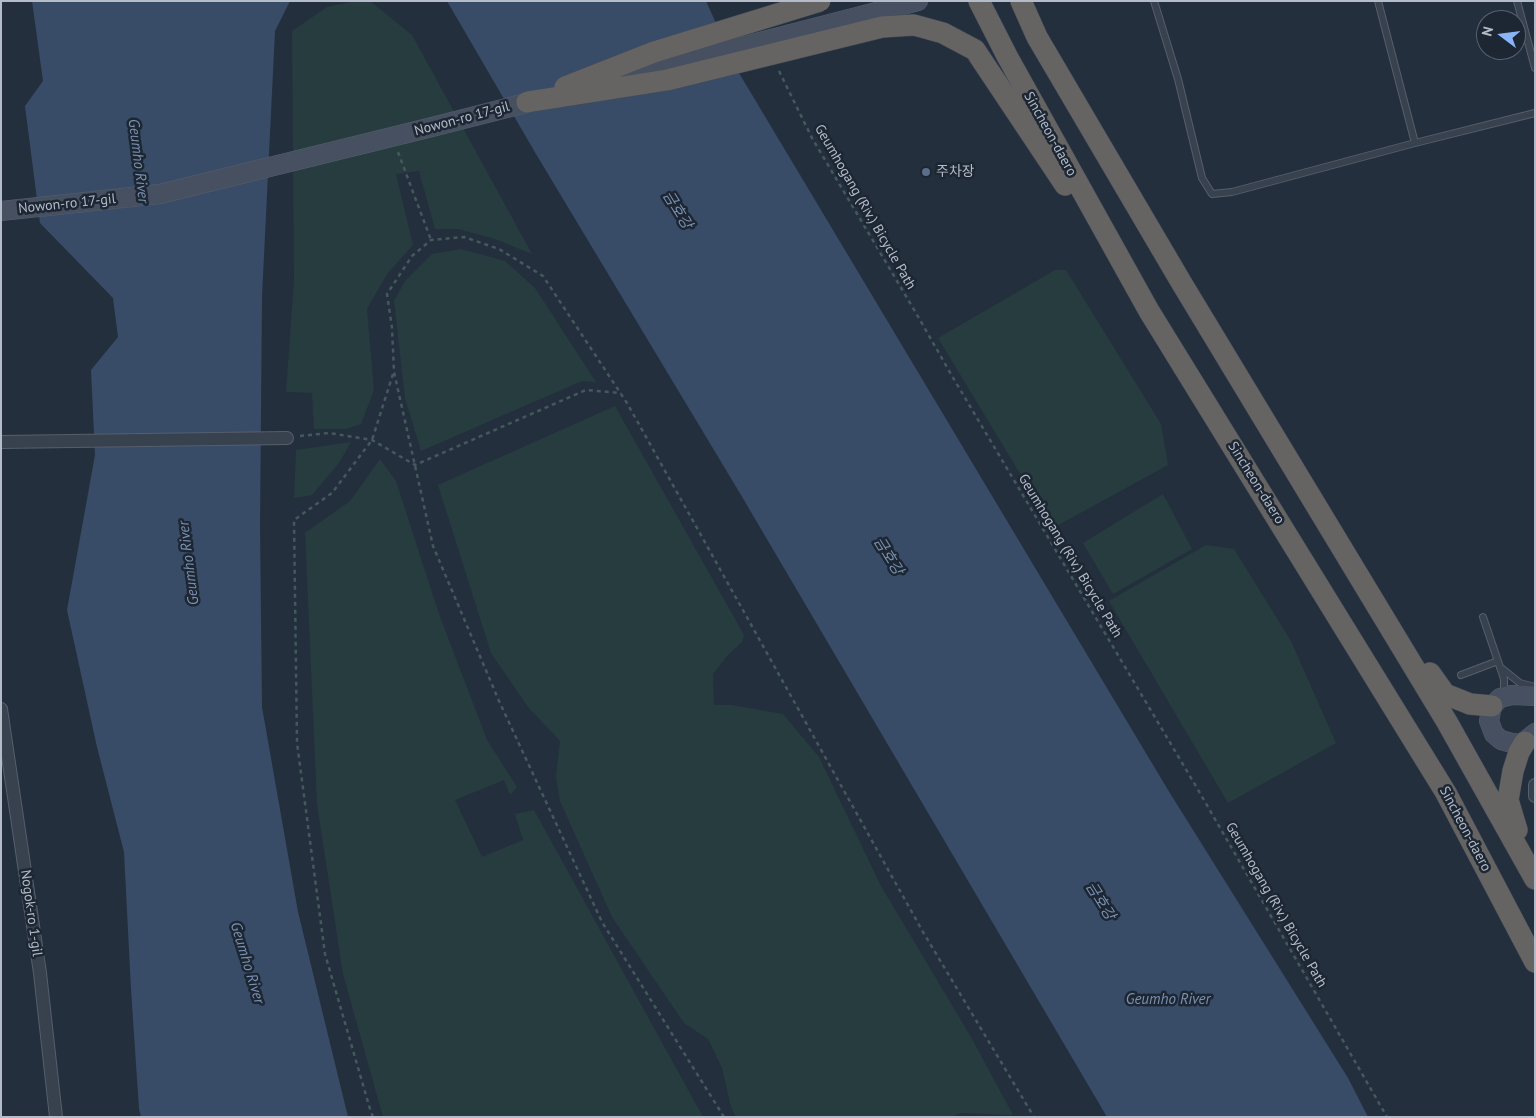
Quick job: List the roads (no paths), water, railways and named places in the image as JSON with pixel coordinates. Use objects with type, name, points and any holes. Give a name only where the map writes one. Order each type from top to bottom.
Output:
[{"type":"highway","points":[[527,102],[654,52],[820,1]]},
{"type":"highway","name":"Sincheon-daero","points":[[979,1],[1007,56],[1149,311],[1446,793],[1535,962]]},
{"type":"highway","points":[[1020,1],[1036,37],[1186,290],[1447,722],[1535,879]]},
{"type":"highway","points":[[527,102],[667,80],[882,27],[914,25],[943,32],[975,50],[1149,311]]},
{"type":"highway","points":[[1318,508],[1445,694],[1470,704],[1496,702]]},
{"type":"highway","points":[[1527,740],[1519,752],[1513,771],[1508,800],[1518,833],[1535,863]]},
{"type":"main road","name":"Nowon-ro 17-gil","points":[[1,211],[160,194],[392,137],[918,1]]},
{"type":"main road","points":[[1527,740],[1512,743],[1502,740],[1494,734],[1489,721],[1496,702],[1512,695],[1535,696]]},
{"type":"street","points":[[1,442],[287,438]]},
{"type":"street","name":"Nogok-ro 1-gil","points":[[1,709],[40,973],[56,1117]]},
{"type":"street","points":[[1535,785],[1535,796]]},
{"type":"lane","points":[[1154,1],[1178,78],[1202,178],[1212,194],[1232,192],[1535,113]]},
{"type":"lane","points":[[1378,1],[1415,143]]},
{"type":"lane","points":[[1517,1],[1535,68]]},
{"type":"lane","points":[[1483,617],[1504,679],[1504,690],[1496,702]]},
{"type":"lane","points":[[1461,675],[1499,664]]},
{"type":"lane","points":[[1499,664],[1520,683],[1535,687]]},
{"type":"water","name":"Geumho River","points":[[32,1],[290,1],[275,31],[262,296],[260,526],[262,707],[298,912],[348,1117],[141,1117],[131,989],[124,852],[97,747],[67,610],[95,455],[91,370],[118,337],[113,298],[40,223],[25,106],[43,81]]},
{"type":"water","name":"Geumho River","points":[[447,1],[706,1],[736,68],[1168,790],[1348,1078],[1368,1117],[1107,1117],[741,495],[536,154]]},
{"type":"place","name":"주차장","points":[[926,172]]},
{"type":"water label","name":"금호강","points":[[677,210]]},
{"type":"water label","name":"금호강","points":[[888,556]]},
{"type":"water label","name":"금호강","points":[[1100,901]]}]
